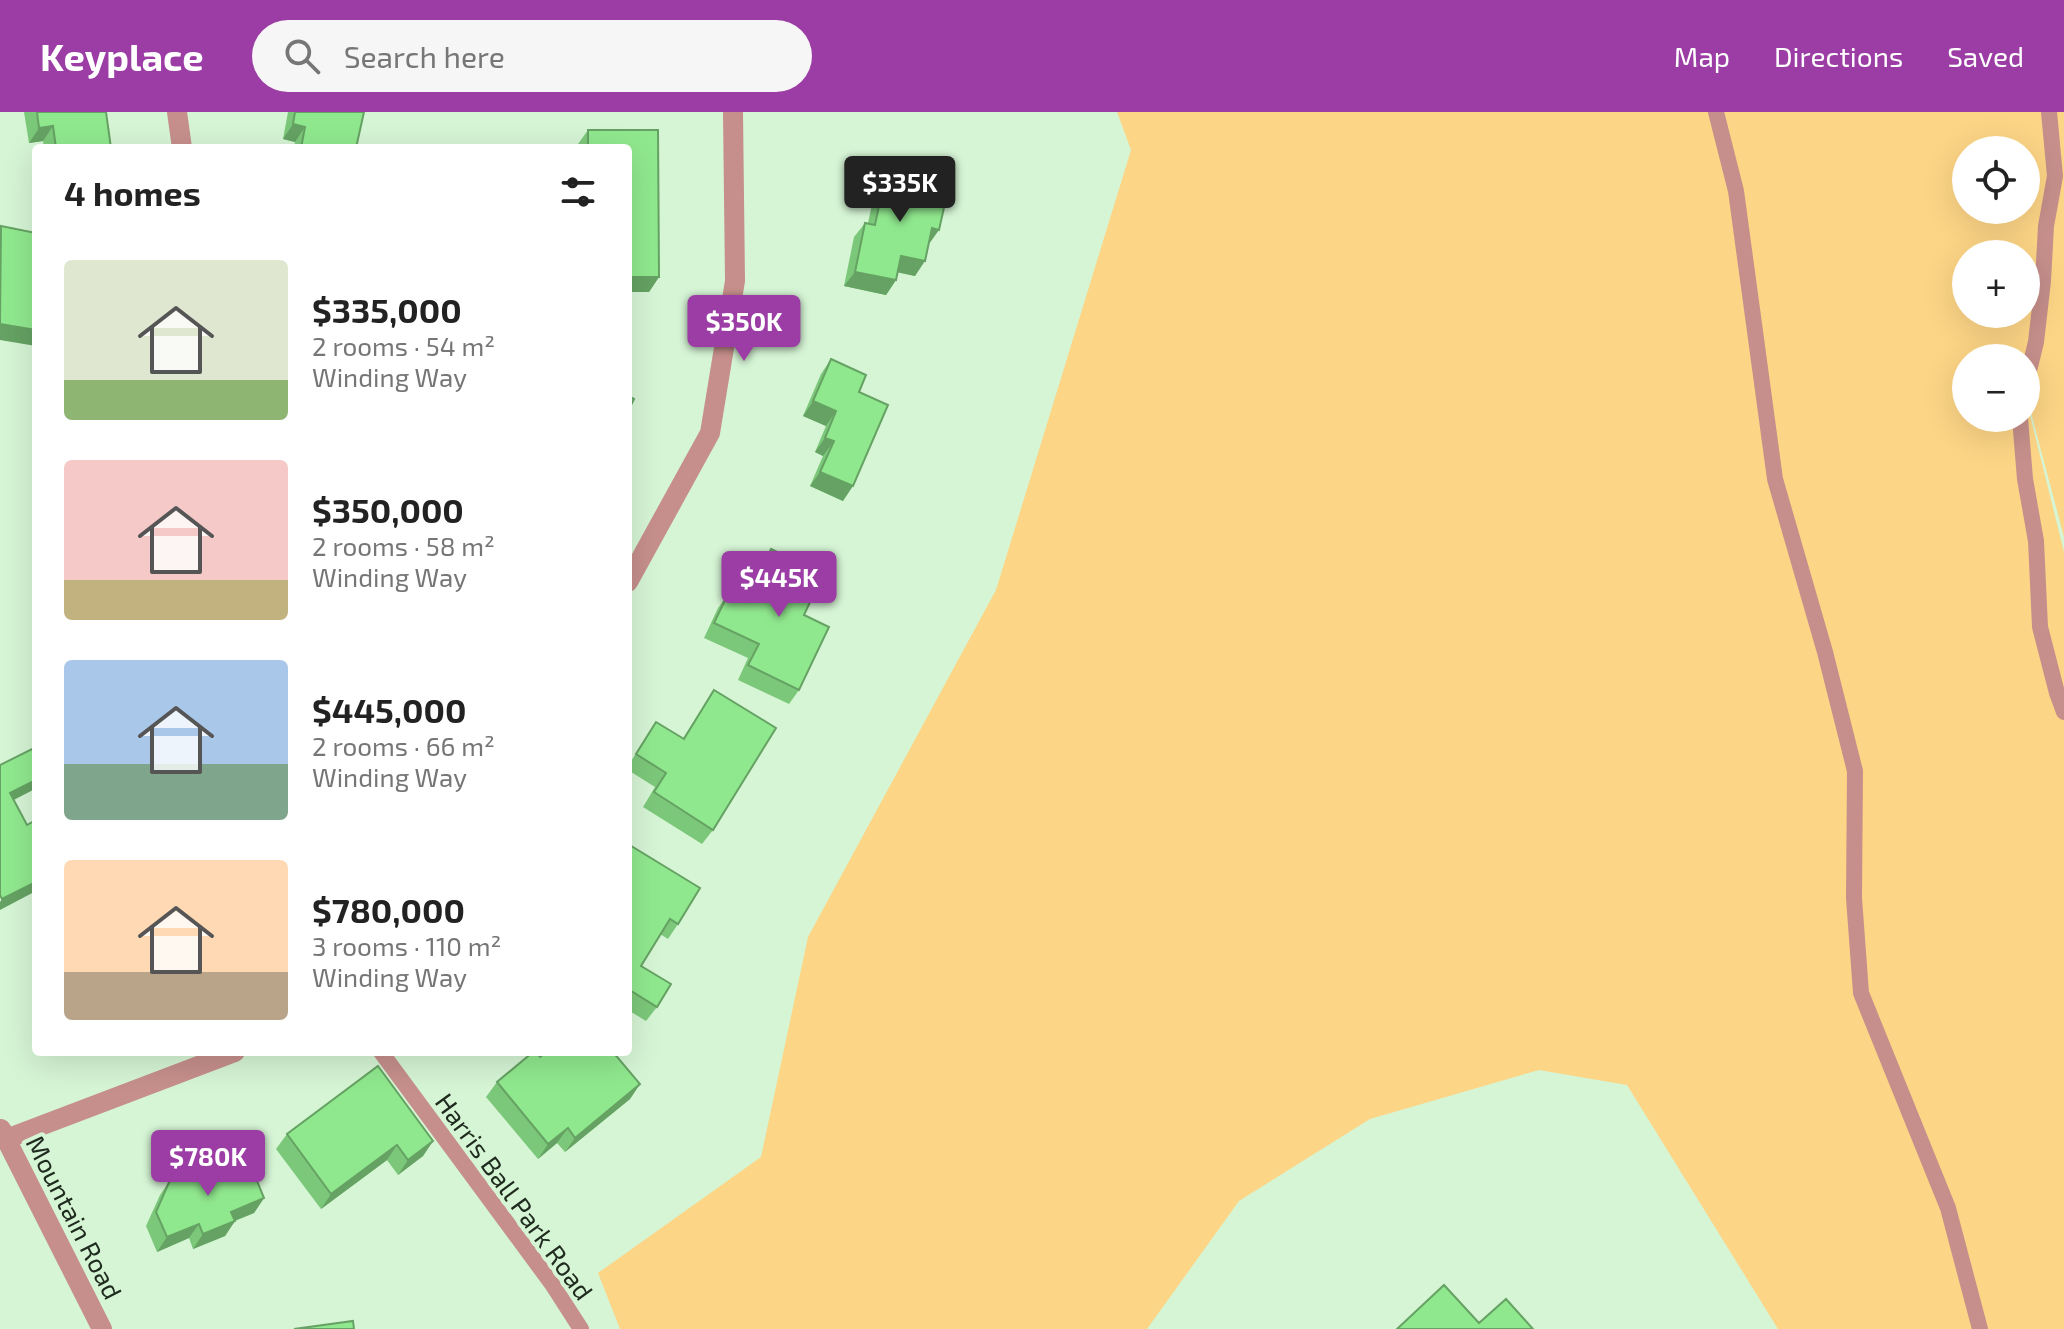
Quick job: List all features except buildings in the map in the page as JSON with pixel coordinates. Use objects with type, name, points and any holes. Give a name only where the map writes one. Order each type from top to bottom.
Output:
[{"type":"street","points":[[177,112],[181,144]]},
{"type":"street","points":[[632,575],[710,433],[735,281],[733,112]]},
{"type":"street","points":[[3,1134],[224,1056]]},
{"type":"street","name":"Mountain Road","points":[[3,1134],[102,1329]]},
{"type":"lane","points":[[1716,112],[1736,191],[1775,479],[1825,652],[1855,771],[1854,898],[1861,993],[1948,1208],[1980,1329]]},
{"type":"lane","points":[[2036,344],[2046,226],[2055,176],[2049,112]]},
{"type":"lane","points":[[2021,432],[2025,479],[2036,541],[2040,627],[2064,712]]},
{"type":"lane","name":"Harris Ball Park Road","points":[[384,1056],[552,1284],[581,1329]]},
{"type":"shaded area","points":[[1117,112],[2064,112],[2064,537],[2036,432],[2040,432],[2040,344],[1952,344],[1952,432],[2034,432],[2064,552],[2064,1329],[1778,1329],[1627,1085],[1539,1070],[1370,1119],[1239,1201],[1147,1329],[620,1329],[598,1273],[761,1157],[808,937],[996,590],[1131,150]]}]
